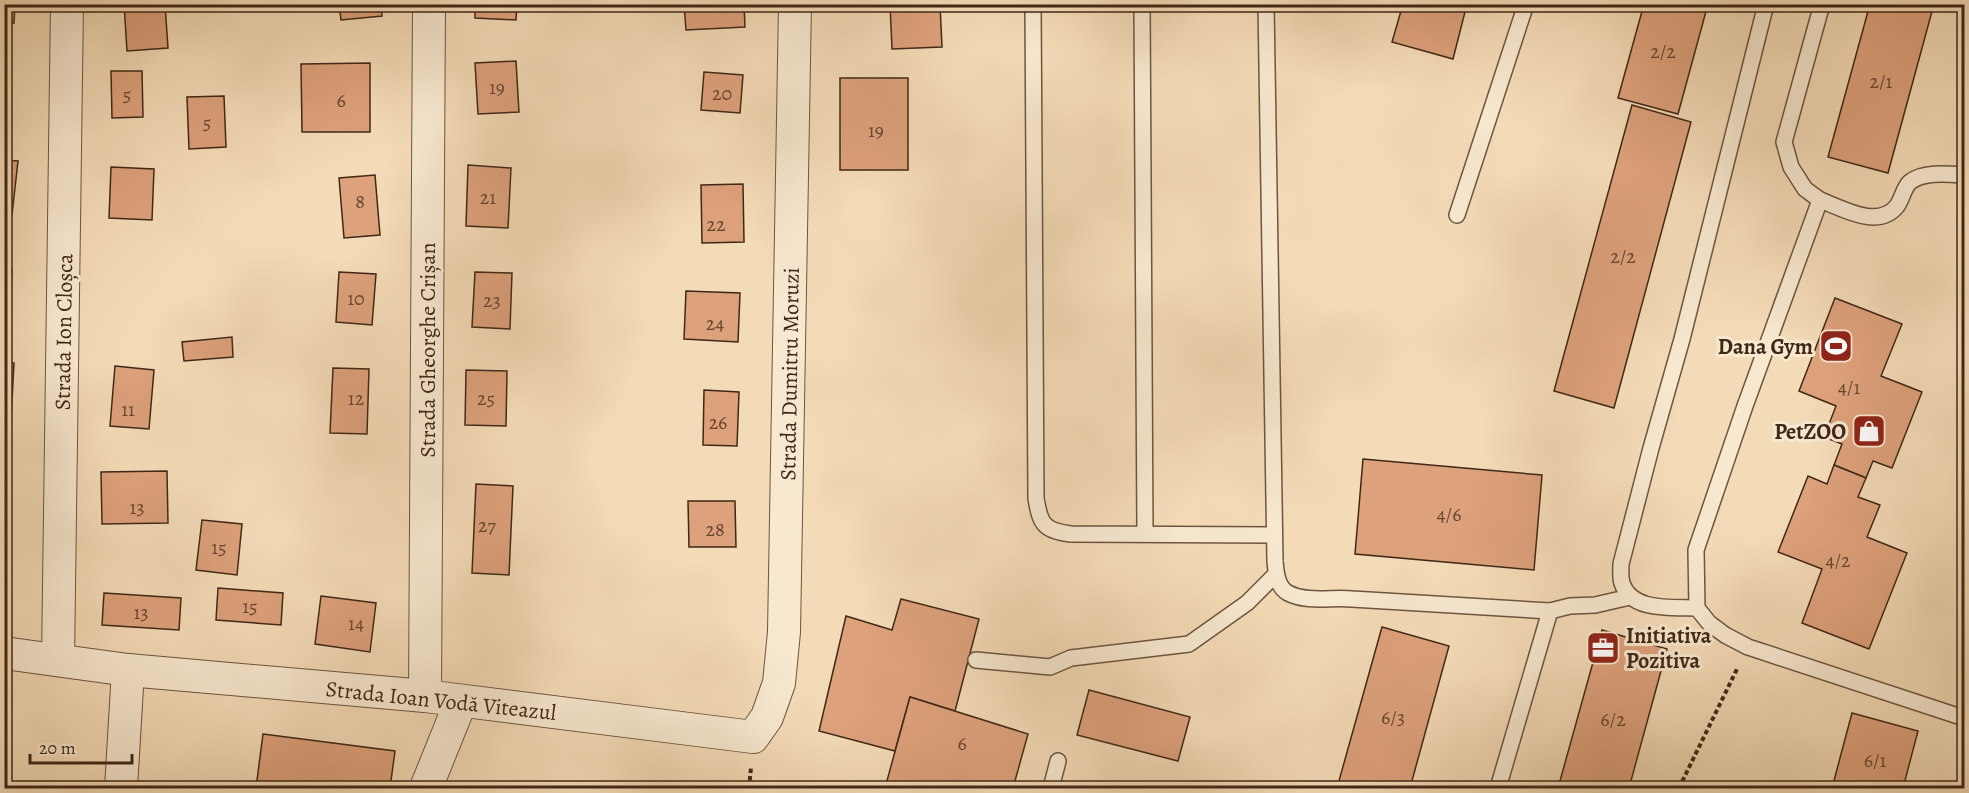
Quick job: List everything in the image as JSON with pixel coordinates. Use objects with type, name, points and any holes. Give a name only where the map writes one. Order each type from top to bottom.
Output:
[{"type":"street","name":"Strada Ion Cloșca","points":[[58,660],[67,4]]},
{"type":"street","name":"Strada Gheorghe Crișan","points":[[425,696],[429,4]]},
{"type":"street","name":"Strada Dumitru Moruzi","points":[[753,737],[767,717],[778,683],[784,632],[795,4]]},
{"type":"street","name":"Strada Ioan Vodă Viteazul","points":[[4,653],[128,670],[425,696],[753,737]]},
{"type":"street","points":[[121,789],[128,670]]},
{"type":"street","points":[[426,789],[461,701]]},
{"type":"lane","points":[[1033,4],[1036,498],[1039,516],[1047,528],[1055,532],[1274,535]]},
{"type":"lane","points":[[1142,4],[1145,534]]},
{"type":"lane","points":[[1266,4],[1274,535],[1276,574],[1281,588],[1289,594],[1307,598],[1346,598],[1550,611],[1570,606],[1595,605],[1630,597]]},
{"type":"lane","points":[[1457,215],[1526,4]]},
{"type":"lane","points":[[1697,608],[1638,603],[1630,597],[1622,582],[1621,564],[1685,327],[1766,4]]},
{"type":"lane","points":[[1822,4],[1784,142],[1791,167],[1805,189],[1820,200],[1866,218],[1885,215],[1896,207],[1909,182],[1921,176],[1965,175]]},
{"type":"lane","points":[[1820,200],[1745,406],[1696,550],[1697,608],[1709,623],[1725,635],[1748,647],[1965,718]]},
{"type":"lane","points":[[976,660],[1050,667],[1071,658],[1189,644],[1246,603],[1276,574]]},
{"type":"lane","points":[[1498,789],[1550,611]]},
{"type":"lane","points":[[1051,789],[1058,761]]},
{"type":"path","points":[[1679,789],[1748,647]]},
{"type":"building","points":[[4,4],[15,4],[14,23],[4,23]]},
{"type":"building","points":[[124,4],[165,4],[168,48],[127,51]]},
{"type":"building","points":[[339,4],[381,4],[382,16],[341,20]]},
{"type":"building","points":[[475,4],[517,4],[516,20],[475,18]]},
{"type":"building","points":[[684,4],[744,4],[745,27],[686,30]]},
{"type":"building","points":[[890,4],[940,4],[942,47],[892,49]]},
{"type":"building","points":[[1403,4],[1467,4],[1453,59],[1392,42]]},
{"type":"building","points":[[1644,4],[1708,4],[1678,114],[1618,98]]},
{"type":"building","points":[[1870,4],[1934,4],[1888,173],[1828,157]]},
{"type":"building","points":[[516,61],[519,112],[478,114],[475,63]]},
{"type":"building","points":[[370,63],[370,132],[302,132],[301,64]]},
{"type":"building","points":[[111,71],[142,71],[143,117],[112,118]]},
{"type":"building","points":[[704,72],[743,75],[740,113],[701,110]]},
{"type":"building","points":[[840,78],[908,78],[908,170],[840,170]]},
{"type":"building","points":[[224,96],[226,147],[189,149],[187,97]]},
{"type":"building","points":[[1632,105],[1691,122],[1614,408],[1554,391]]},
{"type":"building","points":[[4,160],[18,161],[12,215],[4,214]]},
{"type":"building","points":[[468,165],[511,168],[508,228],[466,226]]},
{"type":"building","points":[[111,167],[154,169],[152,220],[109,218]]},
{"type":"building","points":[[375,175],[380,235],[344,238],[339,178]]},
{"type":"building","points":[[743,184],[744,242],[702,243],[701,185]]},
{"type":"building","points":[[4,269],[12,269],[10,319],[4,319]]},
{"type":"building","points":[[339,272],[376,274],[372,325],[336,322]]},
{"type":"building","points":[[475,272],[512,273],[510,329],[472,327]]},
{"type":"building","points":[[686,291],[740,293],[738,342],[684,339]]},
{"type":"building","points":[[1835,298],[1902,324],[1881,376],[1922,392],[1892,468],[1873,461],[1866,478],[1834,465],[1842,444],[1824,437],[1836,406],[1799,391]]},
{"type":"building","points":[[232,337],[233,357],[184,361],[182,342]]},
{"type":"building","points":[[4,363],[14,363],[11,420],[4,420]]},
{"type":"building","points":[[115,366],[154,370],[149,429],[110,426]]},
{"type":"building","points":[[333,368],[369,369],[367,434],[330,433]]},
{"type":"building","points":[[466,370],[507,371],[506,426],[465,425]]},
{"type":"building","points":[[704,390],[739,392],[737,446],[703,445]]},
{"type":"building","points":[[1363,459],[1542,475],[1534,570],[1355,554]]},
{"type":"building","points":[[1834,465],[1866,478],[1858,497],[1880,505],[1867,537],[1907,553],[1869,649],[1802,623],[1822,569],[1778,552],[1808,476],[1827,484]]},
{"type":"building","points":[[167,471],[168,523],[102,524],[101,472]]},
{"type":"building","points":[[476,484],[513,486],[509,575],[472,573]]},
{"type":"building","points":[[688,501],[735,501],[736,547],[689,547]]},
{"type":"building","points":[[202,520],[242,524],[237,575],[196,570]]},
{"type":"building","points":[[218,588],[283,593],[281,625],[216,620]]},
{"type":"building","points":[[104,593],[181,598],[179,630],[102,625]]},
{"type":"building","points":[[321,596],[376,603],[370,652],[315,644]]},
{"type":"building","points":[[901,599],[979,619],[955,711],[910,697],[895,751],[819,731],[846,616],[892,630]]},
{"type":"building","points":[[1382,627],[1449,646],[1410,788],[1337,788]]},
{"type":"building","points":[[1602,630],[1667,649],[1629,788],[1558,788]]},
{"type":"building","points":[[1089,690],[1190,717],[1178,761],[1077,735]]},
{"type":"building","points":[[910,697],[1028,734],[1013,788],[885,788]]},
{"type":"building","points":[[1852,713],[1918,731],[1903,788],[1832,788]]},
{"type":"building","points":[[263,734],[395,751],[390,788],[256,788]]},
{"type":"place","name":"Dana Gym","points":[[1836,346]]},
{"type":"place","name":"PetZOO","points":[[1869,431]]},
{"type":"place","name":"Initiativa Pozitiva","points":[[1603,648]]}]
